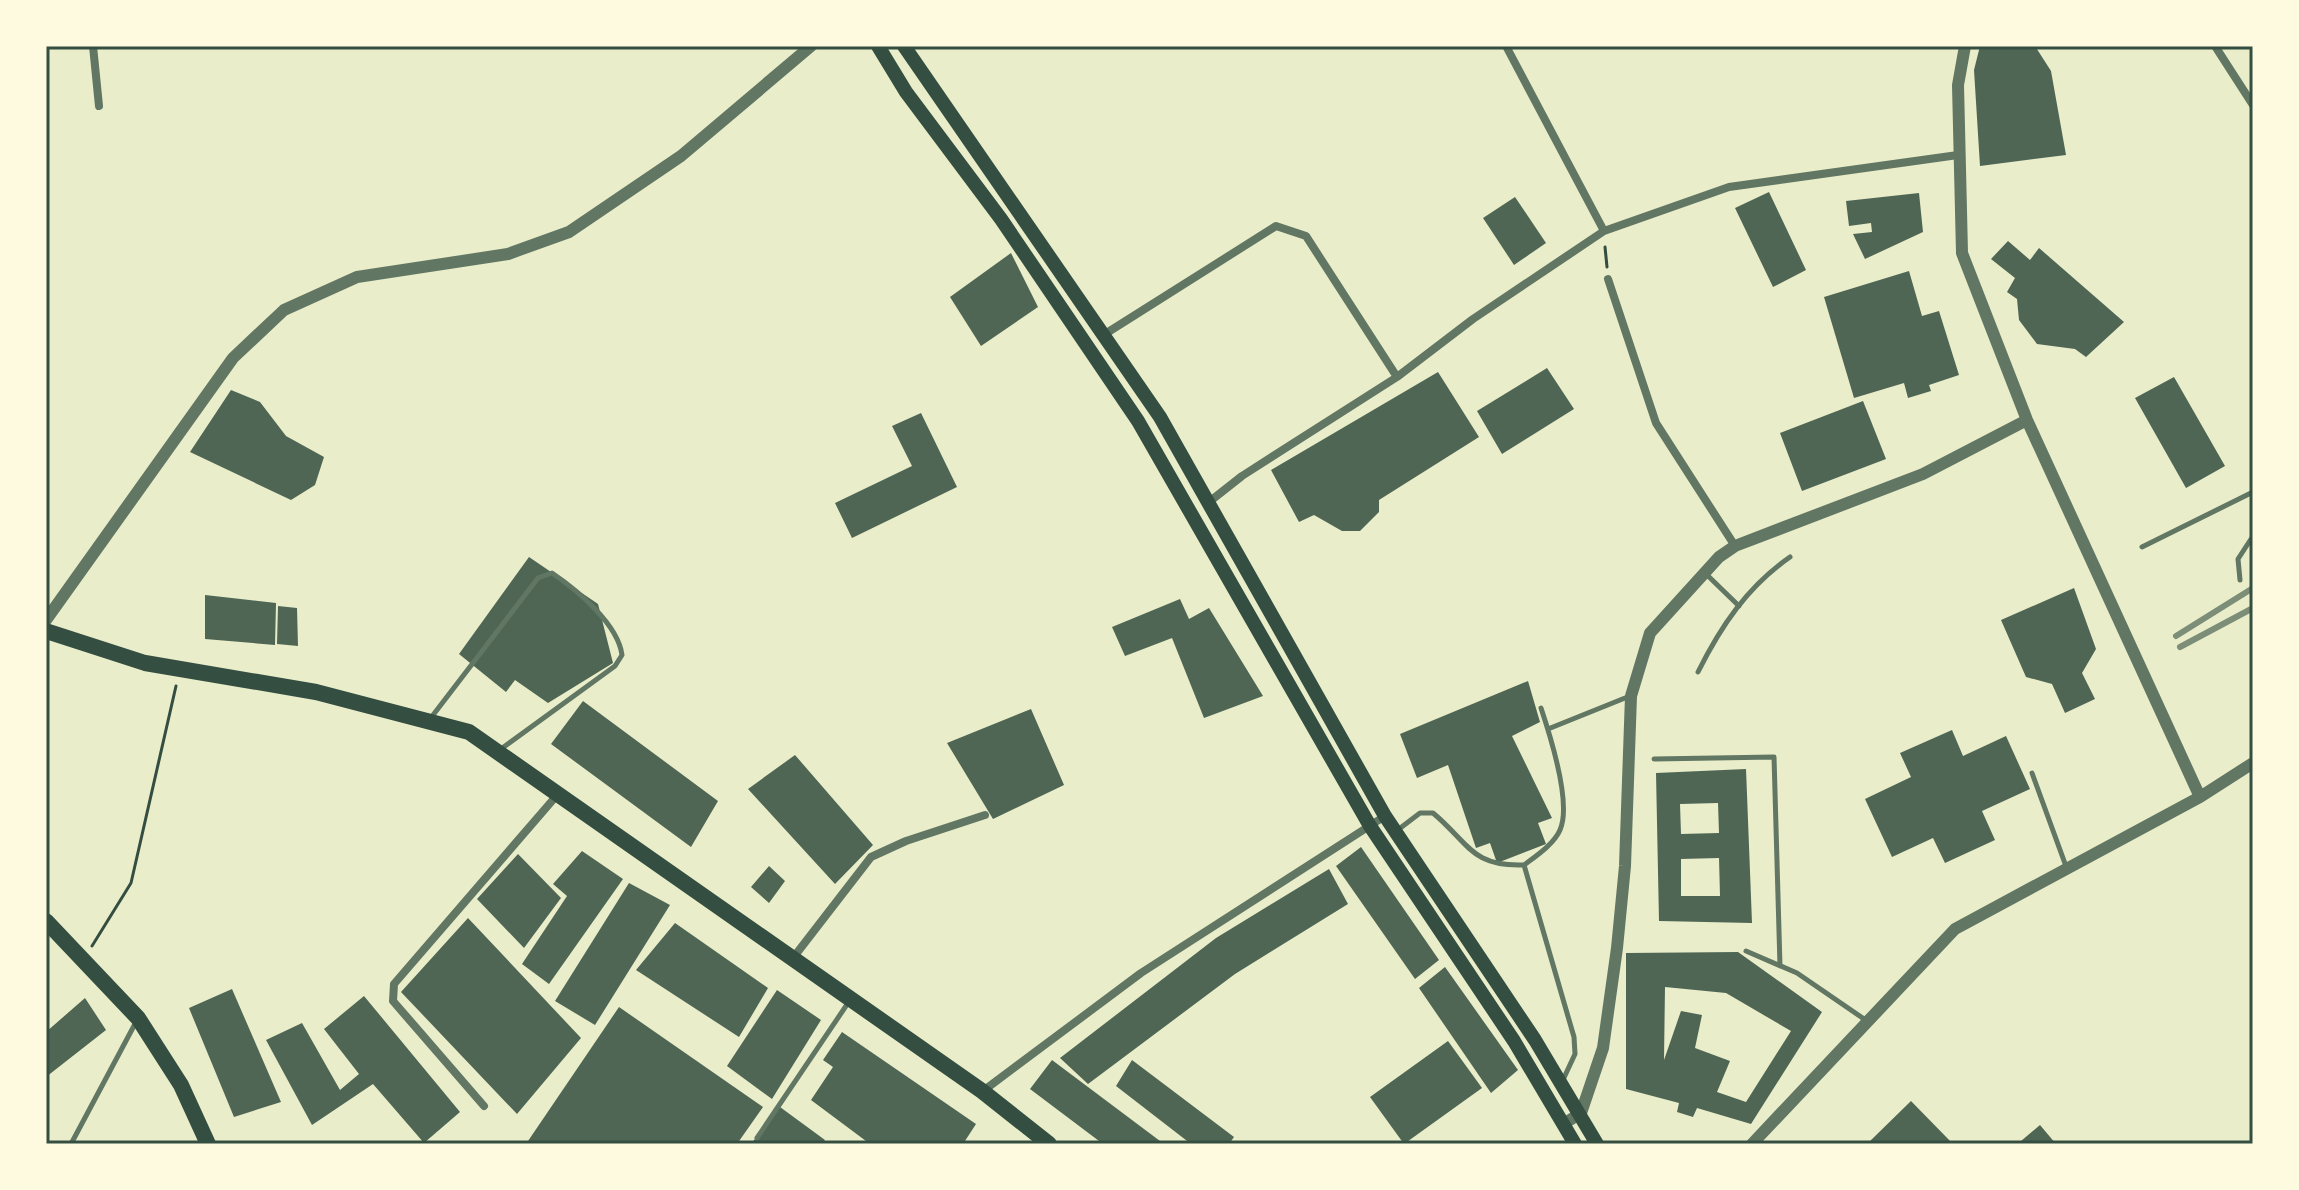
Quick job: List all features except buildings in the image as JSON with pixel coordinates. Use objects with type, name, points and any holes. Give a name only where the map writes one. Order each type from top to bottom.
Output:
[{"type":"main road","points":[[878,46],[906,92],[1001,219],[1138,421],[1370,826],[1565,1123],[1575,1144]]},
{"type":"main road","points":[[904,46],[1105,334],[1209,502],[1385,816],[1562,1083],[1597,1144]]},
{"type":"main road","points":[[906,92],[925,78]]},
{"type":"main road","points":[[46,631],[145,663],[316,692],[469,732],[499,750],[982,1091],[1049,1144]]},
{"type":"main road","points":[[46,921],[138,1018],[181,1085],[208,1144]]},
{"type":"street","points":[[93,46],[99,106]]},
{"type":"street","points":[[46,620],[233,358],[284,310],[357,277],[508,254],[569,232],[681,156],[811,46]]},
{"type":"street","points":[[1506,46],[1604,231]]},
{"type":"street","points":[[1965,46],[1958,85],[1962,253],[2027,420],[2200,797]]},
{"type":"street","points":[[2215,46],[2253,105]]},
{"type":"street","points":[[1209,502],[1242,476],[1397,377],[1473,319],[1604,231],[1729,187],[1958,155]]},
{"type":"street","points":[[1105,334],[1276,226],[1306,236],[1397,377]]},
{"type":"street","points":[[1608,279],[1656,423],[1735,546]]},
{"type":"street","points":[[1565,1123],[1581,1113],[1603,1048],[1625,866],[1631,696],[1650,633],[1704,573],[1735,546],[1923,474],[2027,420]]},
{"type":"street","points":[[1752,1144],[1955,929],[2200,797],[2253,763]]},
{"type":"street","points":[[484,1106],[393,1001],[392,991],[394,984],[558,794]]},
{"type":"street","points":[[792,959],[871,857],[906,841],[985,815]]},
{"type":"street","points":[[982,1091],[1141,973],[1385,816]]},
{"type":"lane","points":[[2142,547],[2253,494]]},
{"type":"lane","points":[[2240,580],[2238,559],[2253,536]]},
{"type":"lane","points":[[1698,672],[1722,624],[1765,575],[1790,557]]},
{"type":"lane","points":[[429,720],[538,578],[552,573],[567,583],[605,622],[622,655],[615,666],[499,750]]},
{"type":"lane","points":[[1704,573],[1739,606]]},
{"type":"lane","points":[[1548,729],[1631,696]]},
{"type":"lane","points":[[1395,832],[1420,813],[1433,813],[1470,850],[1495,866],[1524,865],[1560,830],[1561,785],[1541,708]]},
{"type":"lane","points":[[1654,759],[1774,757],[1780,966]]},
{"type":"lane","points":[[2032,773],[2067,869]]},
{"type":"lane","points":[[1524,865],[1574,1037],[1575,1054],[1562,1083]]},
{"type":"lane","points":[[1746,951],[1780,966],[1843,1002],[1867,1022]]},
{"type":"lane","points":[[757,1138],[851,999]]},
{"type":"lane","points":[[71,1144],[138,1018]]},
{"type":"path","points":[[1604,231],[1608,279]]},
{"type":"path","points":[[83,959],[131,883],[179,671]]},
{"type":"railway","points":[[2176,636],[2253,588]]},
{"type":"railway","points":[[2180,647],[2253,608]]}]
